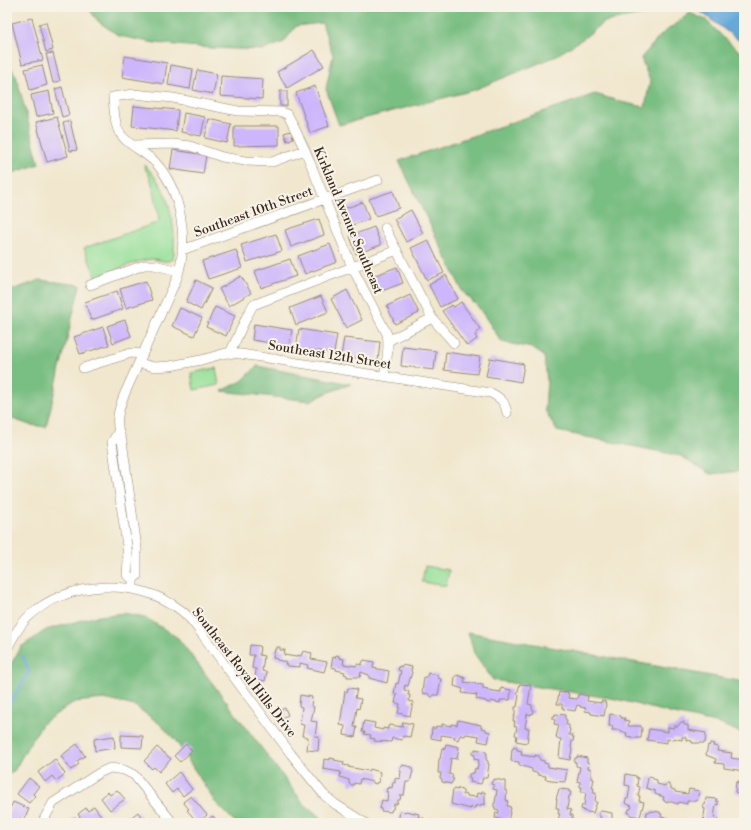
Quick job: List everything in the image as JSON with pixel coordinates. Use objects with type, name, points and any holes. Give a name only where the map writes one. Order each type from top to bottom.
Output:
[{"type":"street","name":"Kirkland Avenue Southeast","points":[[133,145],[125,139],[118,130],[113,96],[134,94],[173,98],[238,111],[282,112],[288,115],[305,150],[352,267],[387,334],[388,341],[384,376]]},
{"type":"street","points":[[133,145],[172,144],[190,146],[222,157],[244,161],[272,162],[305,150]]},
{"type":"street","points":[[133,145],[154,162],[164,174],[172,188],[177,202],[181,223],[182,250],[179,271],[119,407],[117,420],[118,432],[112,442],[127,546],[127,575],[133,579],[133,589]]},
{"type":"street","name":"Southeast 10th Street","points":[[182,250],[378,180]]},
{"type":"street","points":[[385,228],[432,318],[454,342]]},
{"type":"street","points":[[230,354],[253,305],[397,250]]},
{"type":"street","points":[[90,285],[144,265],[154,264],[179,271]]},
{"type":"street","points":[[388,341],[432,318]]},
{"type":"street","points":[[83,368],[131,353],[143,354]]},
{"type":"street","name":"Southeast 12th Street","points":[[138,363],[154,367],[170,366],[202,360],[226,353],[241,354],[491,393],[499,397],[506,405],[507,413]]},
{"type":"street","name":"Southeast Royal Hills Drive","points":[[7,649],[26,620],[40,607],[56,597],[74,591],[94,587],[133,589],[152,594],[182,611],[202,633],[291,754],[324,795],[335,804],[365,823]]},
{"type":"street","points":[[42,823],[53,803],[99,773],[110,768],[124,770],[134,775],[173,823]]},
{"type":"green space","points":[[87,7],[657,7],[643,15],[604,22],[584,38],[554,57],[474,90],[339,125],[326,89],[333,55],[322,23],[296,26],[284,42],[264,50],[210,48],[155,43],[119,36],[99,22]]},
{"type":"green space","points":[[690,13],[706,20],[744,55],[744,471],[710,474],[681,456],[557,431],[545,410],[547,380],[544,356],[532,348],[502,342],[479,308],[463,292],[399,161],[595,94],[645,107],[650,81],[641,58],[661,35]]},
{"type":"green space","points":[[7,63],[16,75],[39,164],[7,175]]},
{"type":"green space","points":[[144,164],[160,184],[167,199],[174,234],[173,259],[165,261],[152,259],[146,260],[98,277],[95,275],[84,248],[159,222],[153,186]]},
{"type":"green space","points":[[40,280],[80,285],[46,427],[30,425],[7,417],[7,292]]},
{"type":"green space","points":[[257,366],[351,384],[310,401],[222,391],[242,381]]},
{"type":"green space","points":[[216,368],[219,385],[194,390],[191,373]]},
{"type":"green space","points":[[425,566],[449,570],[446,586],[422,582]]},
{"type":"green space","points":[[123,613],[145,617],[178,638],[304,804],[328,823],[236,823],[215,802],[176,741],[160,724],[135,706],[104,699],[74,702],[43,723],[14,771],[7,776],[7,671],[21,647],[46,630],[93,617]]},
{"type":"green space","points":[[468,632],[744,682],[744,734],[720,724],[616,699],[493,680],[474,653]]},
{"type":"water","points":[[694,7],[731,7],[744,16],[744,44]]},
{"type":"building","points":[[32,18],[43,60],[22,64],[12,23]]},
{"type":"building","points":[[46,22],[53,50],[46,52],[39,24]]},
{"type":"building","points":[[314,50],[324,66],[287,88],[277,72]]},
{"type":"building","points":[[53,53],[60,81],[53,83],[46,54]]},
{"type":"building","points":[[125,56],[167,63],[164,84],[122,77]]},
{"type":"building","points":[[42,65],[47,85],[30,90],[25,69]]},
{"type":"building","points":[[171,65],[193,69],[190,89],[168,85]]},
{"type":"building","points":[[197,70],[217,74],[213,94],[193,90]]},
{"type":"building","points":[[221,76],[263,79],[262,99],[220,96]]},
{"type":"building","points":[[315,86],[329,126],[310,133],[296,93]]},
{"type":"building","points":[[62,87],[69,115],[62,117],[55,89]]},
{"type":"building","points":[[49,91],[53,113],[36,117],[31,95]]},
{"type":"building","points":[[280,91],[287,91],[287,106],[280,106]]},
{"type":"building","points":[[134,106],[178,110],[176,131],[132,126]]},
{"type":"building","points":[[184,113],[205,117],[201,136],[181,132]]},
{"type":"building","points":[[57,117],[68,156],[47,162],[36,122]]},
{"type":"building","points":[[209,119],[231,124],[227,143],[205,138]]},
{"type":"building","points":[[70,121],[77,150],[70,151],[63,123]]},
{"type":"building","points":[[234,126],[279,126],[279,145],[234,146]]},
{"type":"building","points":[[291,131],[293,138],[287,141],[284,133]]},
{"type":"building","points":[[173,150],[206,155],[203,174],[170,169]]},
{"type":"building","points":[[393,191],[399,208],[376,216],[369,199]]},
{"type":"building","points":[[363,202],[369,219],[347,227],[341,210]]},
{"type":"building","points":[[411,210],[423,233],[406,242],[394,219]]},
{"type":"building","points":[[319,219],[324,235],[291,247],[285,230]]},
{"type":"building","points":[[374,227],[381,245],[356,254],[350,236]]},
{"type":"building","points":[[276,234],[282,251],[247,262],[241,245]]},
{"type":"building","points":[[428,240],[444,273],[427,280],[411,248]]},
{"type":"building","points":[[330,244],[337,262],[305,274],[298,256]]},
{"type":"building","points":[[236,250],[242,268],[208,279],[202,261]]},
{"type":"building","points":[[290,259],[296,276],[261,288],[255,271]]},
{"type":"building","points":[[397,267],[403,283],[379,292],[373,276]]},
{"type":"building","points":[[446,275],[458,299],[440,307],[429,285]]},
{"type":"building","points":[[241,276],[251,293],[229,306],[219,289]]},
{"type":"building","points":[[196,280],[212,288],[201,310],[186,302]]},
{"type":"building","points":[[146,281],[152,300],[126,308],[120,289]]},
{"type":"building","points":[[347,290],[362,320],[346,328],[331,299]]},
{"type":"building","points":[[117,291],[123,309],[91,320],[85,302]]},
{"type":"building","points":[[410,295],[419,313],[395,324],[387,306]]},
{"type":"building","points":[[321,296],[328,312],[296,325],[290,308]]},
{"type":"building","points":[[461,302],[481,330],[475,335],[477,339],[467,346],[442,311],[452,305],[454,307]]},
{"type":"building","points":[[215,307],[235,316],[226,336],[206,327]]},
{"type":"building","points":[[180,308],[202,318],[194,336],[172,326]]},
{"type":"building","points":[[125,320],[131,336],[113,343],[107,326]]},
{"type":"building","points":[[254,324],[292,330],[289,346],[252,340]]},
{"type":"building","points":[[103,327],[109,345],[80,354],[74,337]]},
{"type":"building","points":[[299,329],[337,335],[334,353],[296,348]]},
{"type":"building","points":[[344,338],[380,342],[378,361],[341,356]]},
{"type":"building","points":[[403,347],[436,351],[434,370],[401,366]]},
{"type":"building","points":[[446,352],[480,357],[477,374],[444,370]]},
{"type":"building","points":[[490,358],[524,364],[521,382],[486,376]]},
{"type":"building","points":[[250,645],[260,646],[259,655],[264,656],[262,671],[267,672],[265,681],[255,679],[256,669],[252,668],[254,655],[249,655]]},
{"type":"building","points":[[277,647],[280,647],[280,650],[285,650],[284,655],[296,657],[296,655],[301,656],[303,651],[312,653],[311,659],[327,662],[324,672],[307,668],[308,665],[300,663],[300,667],[287,666],[285,664],[286,662],[273,658]]},
{"type":"building","points":[[336,655],[339,656],[339,658],[344,659],[343,664],[356,666],[357,664],[361,665],[364,660],[374,662],[373,668],[389,671],[387,683],[369,678],[369,675],[361,672],[360,677],[347,677],[347,675],[344,674],[345,672],[331,667],[333,657],[335,658]]},
{"type":"building","points":[[402,665],[412,667],[408,686],[405,685],[404,690],[409,691],[409,701],[413,702],[410,716],[398,713],[400,704],[395,703],[397,694],[394,694],[396,683],[398,684],[401,671],[398,670],[399,666],[401,667]]},
{"type":"building","points":[[428,673],[438,675],[438,678],[441,679],[438,695],[433,695],[432,697],[429,696],[429,694],[422,693],[424,677],[427,677]]},
{"type":"building","points":[[457,675],[465,678],[464,682],[483,685],[483,688],[488,689],[487,690],[501,692],[501,688],[511,690],[510,700],[500,700],[500,703],[491,701],[490,703],[476,699],[477,695],[462,693],[463,689],[454,686],[455,676]]},
{"type":"building","points":[[520,684],[531,685],[528,704],[532,705],[532,709],[534,710],[533,714],[527,714],[525,728],[529,728],[527,743],[516,741],[517,736],[515,735],[517,727],[514,726],[515,721],[513,721],[515,716],[515,707],[517,707],[519,695],[517,694]]},
{"type":"building","points":[[348,688],[357,689],[355,698],[361,699],[359,709],[357,708],[354,727],[357,727],[355,737],[344,735],[345,726],[340,725],[345,691],[347,692]]},
{"type":"building","points":[[564,691],[568,692],[568,698],[577,699],[578,695],[580,694],[588,696],[587,701],[601,703],[601,701],[605,701],[604,716],[591,714],[591,712],[585,711],[586,708],[577,705],[575,711],[563,709],[562,704],[557,704],[559,692],[564,693]]},
{"type":"building","points":[[300,695],[312,697],[311,706],[314,707],[311,721],[317,722],[315,736],[319,737],[318,751],[307,750],[308,737],[302,736],[304,725],[300,724],[302,707],[299,706]]},
{"type":"building","points":[[285,708],[288,715],[282,718],[278,711]]},
{"type":"building","points":[[555,714],[565,715],[565,719],[567,720],[566,725],[569,725],[570,729],[569,735],[573,735],[572,737],[574,737],[572,741],[570,760],[559,758],[561,739],[557,739],[556,737],[559,725],[554,724],[555,720],[553,719],[553,716],[555,716]]},
{"type":"building","points":[[610,714],[625,718],[624,720],[629,721],[628,726],[641,726],[641,738],[631,738],[632,737],[626,736],[627,733],[621,732],[621,730],[612,730],[613,726],[609,726]]},
{"type":"building","points":[[458,720],[481,725],[481,728],[490,732],[488,743],[478,741],[479,736],[466,734],[465,736],[460,735],[458,740],[454,739],[455,737],[441,735],[441,740],[431,738],[432,728],[436,728],[436,726],[442,727],[442,724],[451,726],[451,724],[457,725]]},
{"type":"building","points":[[364,721],[375,723],[374,728],[383,730],[383,728],[388,729],[388,726],[390,725],[402,727],[403,722],[413,724],[410,737],[403,736],[402,740],[392,738],[391,742],[374,741],[375,739],[370,738],[371,735],[364,734],[365,732],[362,732]]},
{"type":"building","points":[[681,722],[684,722],[684,725],[688,725],[688,730],[706,733],[705,743],[692,743],[692,741],[686,740],[686,737],[682,737],[682,740],[673,738],[673,740],[667,739],[667,743],[647,740],[649,729],[668,732],[668,727],[674,728],[674,726],[678,726]]},
{"type":"building","points":[[121,735],[143,736],[142,748],[121,747]]},
{"type":"building","points":[[114,736],[115,748],[95,751],[94,739]]},
{"type":"building","points":[[710,743],[714,744],[713,746],[718,747],[717,751],[732,753],[731,758],[744,760],[744,771],[724,768],[724,764],[715,763],[716,759],[706,755],[708,745],[709,746]]},
{"type":"building","points":[[77,744],[85,756],[77,761],[79,764],[71,770],[61,756]]},
{"type":"building","points":[[186,744],[192,751],[180,762],[174,756]]},
{"type":"building","points":[[446,744],[459,747],[457,759],[451,758],[449,774],[453,775],[452,779],[454,779],[451,784],[442,782],[442,779],[440,778],[441,773],[438,773],[439,759],[442,748],[445,749]]},
{"type":"building","points":[[157,747],[171,759],[159,772],[154,767],[152,769],[144,761]]},
{"type":"building","points":[[514,747],[517,748],[517,750],[522,751],[521,755],[535,757],[535,755],[539,756],[540,760],[548,764],[548,767],[567,770],[565,782],[545,779],[546,776],[538,775],[538,773],[532,772],[532,769],[519,765],[519,762],[511,761],[512,749]]},
{"type":"building","points":[[475,749],[485,751],[487,753],[486,760],[489,764],[487,778],[483,778],[481,784],[470,782],[471,778],[469,778],[469,774],[474,773],[475,768],[477,769],[479,760],[474,759],[475,755],[472,754]]},
{"type":"building","points":[[577,756],[587,758],[587,762],[589,763],[588,768],[591,769],[591,778],[594,779],[592,788],[594,788],[593,793],[596,793],[595,802],[597,802],[593,813],[583,811],[584,810],[581,809],[582,805],[584,806],[586,792],[581,792],[582,787],[580,787],[580,782],[577,781],[580,767],[576,766],[576,762],[574,762]]},
{"type":"building","points":[[330,758],[344,762],[343,765],[349,766],[348,767],[369,771],[370,769],[380,772],[379,783],[377,782],[376,784],[360,779],[359,784],[354,783],[354,785],[350,785],[349,780],[340,777],[341,772],[323,769],[324,759],[330,760]]},
{"type":"building","points":[[55,759],[65,774],[56,781],[52,776],[45,782],[38,772]]},
{"type":"building","points":[[402,765],[412,767],[413,771],[410,782],[406,782],[404,795],[401,795],[397,804],[394,804],[391,812],[381,811],[382,800],[387,801],[387,788],[392,788],[393,782],[395,783],[395,778],[400,779],[401,771],[399,770]]},
{"type":"building","points":[[179,772],[192,789],[183,796],[177,789],[172,793],[165,784]]},
{"type":"building","points":[[626,774],[636,776],[636,778],[638,778],[637,786],[640,787],[638,796],[640,796],[639,801],[644,802],[640,817],[630,815],[630,813],[628,813],[632,806],[625,803],[626,799],[628,799],[630,786],[625,785]]},
{"type":"building","points":[[649,776],[657,780],[657,784],[665,786],[666,784],[669,784],[671,789],[675,790],[675,792],[688,794],[689,789],[699,791],[697,801],[687,801],[687,804],[679,802],[678,804],[668,801],[668,803],[665,802],[663,800],[664,797],[655,794],[655,791],[646,788]]},
{"type":"building","points":[[29,778],[39,786],[33,794],[35,796],[29,803],[17,794]]},
{"type":"building","points":[[494,779],[505,781],[505,791],[507,791],[506,800],[508,801],[507,806],[510,806],[511,808],[508,821],[495,818],[496,812],[499,813],[499,810],[495,809],[494,807],[497,790],[493,789],[494,785],[491,784]]},
{"type":"building","points":[[738,781],[742,781],[744,784],[744,796],[735,792],[736,782],[738,783]]},
{"type":"building","points":[[458,788],[463,791],[463,795],[467,794],[467,796],[476,797],[477,793],[481,794],[482,792],[485,792],[485,805],[476,805],[475,808],[471,807],[471,809],[451,804],[453,789],[458,790]]},
{"type":"building","points":[[559,789],[569,790],[569,792],[571,792],[567,809],[571,810],[570,815],[572,815],[572,819],[575,823],[557,822],[560,814],[558,814],[559,808],[556,808],[556,799]]},
{"type":"building","points":[[117,790],[125,799],[110,810],[101,798],[108,792],[110,795]]},
{"type":"building","points":[[191,796],[207,815],[198,823],[187,810],[189,809],[183,802]]},
{"type":"building","points":[[706,798],[717,799],[716,801],[718,801],[718,805],[716,804],[714,818],[718,819],[718,823],[703,822],[705,809],[703,808]]},
{"type":"building","points":[[13,802],[29,809],[24,820],[20,818],[18,823],[7,822],[7,815]]},
{"type":"building","points":[[94,806],[101,816],[91,823],[84,823],[78,814],[86,808],[88,811]]},
{"type":"building","points":[[400,811],[419,814],[418,817],[424,818],[423,820],[432,820],[432,823],[398,823]]},
{"type":"building","points":[[138,812],[144,821],[143,823],[125,822]]},
{"type":"building","points":[[599,812],[612,813],[612,823],[600,821],[601,817],[599,816]]},
{"type":"building","points":[[647,812],[660,812],[660,814],[662,814],[661,817],[671,820],[670,823],[646,822]]},
{"type":"building","points":[[213,816],[218,823],[204,823]]},
{"type":"building","points":[[75,817],[79,823],[66,823]]},
{"type":"waterway","points":[[7,709],[29,672],[23,656]]}]
